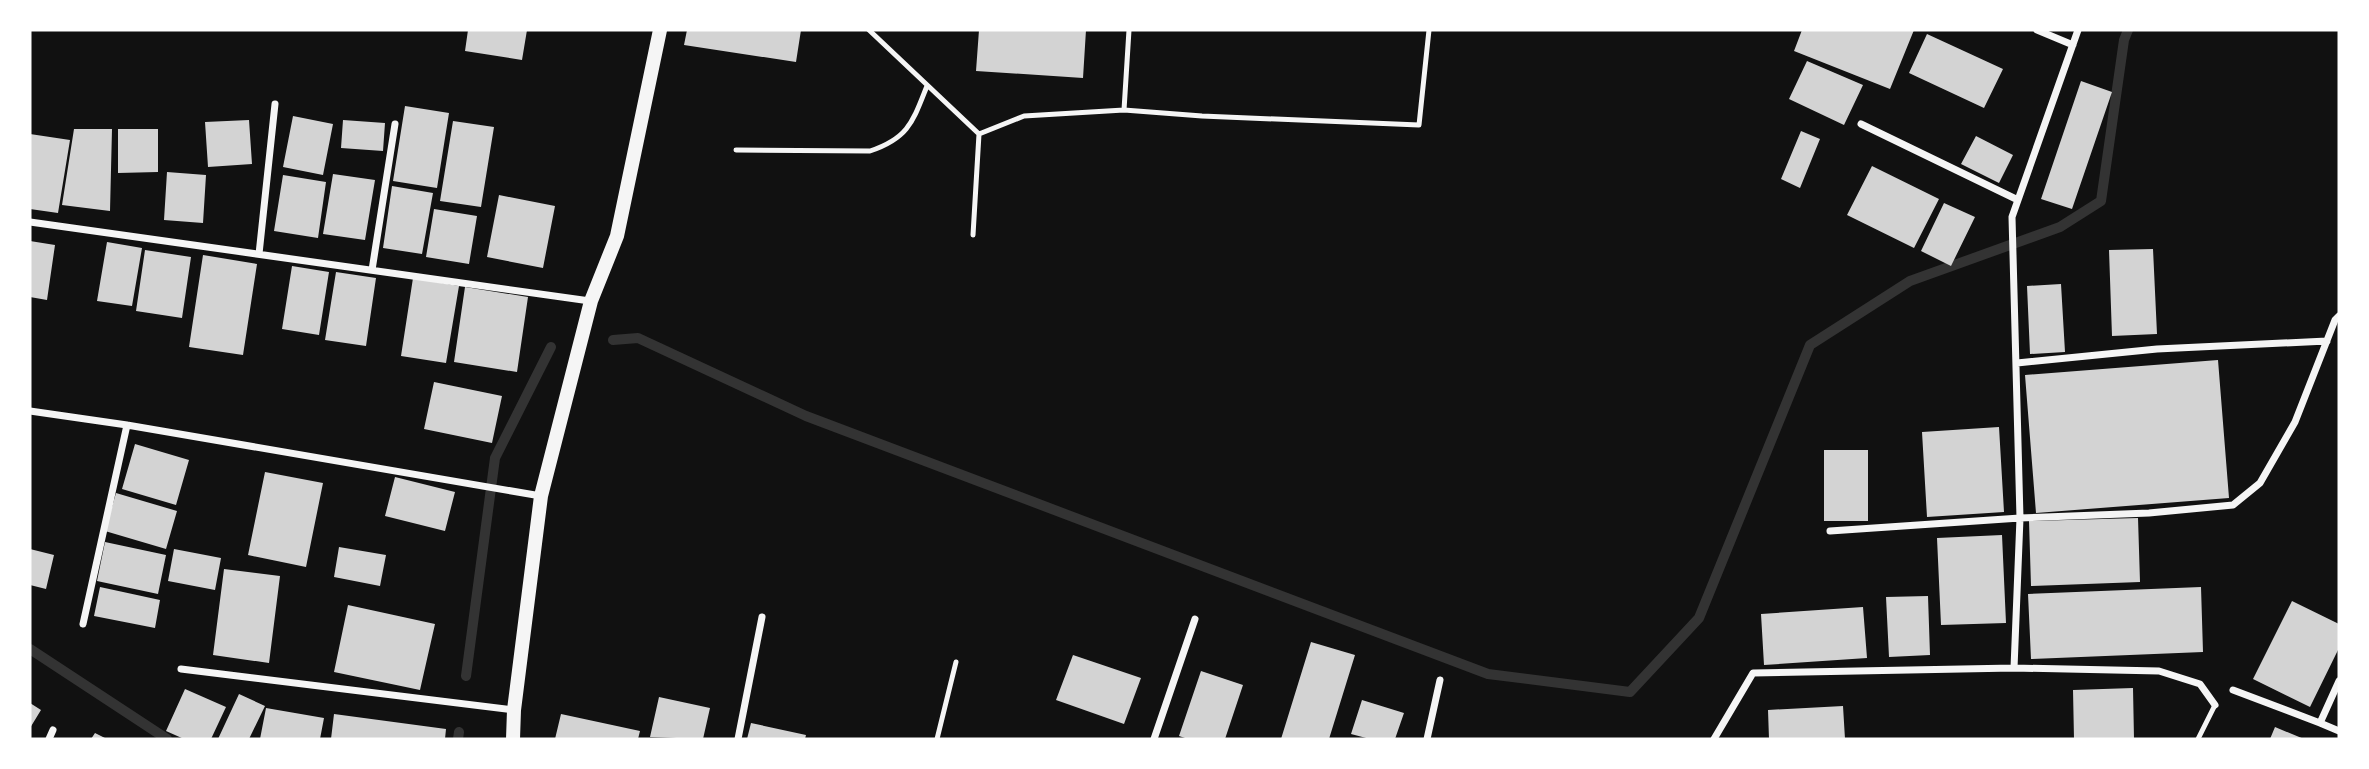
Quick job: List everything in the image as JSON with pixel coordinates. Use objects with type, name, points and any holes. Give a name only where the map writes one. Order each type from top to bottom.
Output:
[{"type":"main road","points":[[513,739],[514,710],[541,496],[591,301],[617,236],[660,30]]},
{"type":"street","points":[[2037,30],[2073,45]]},
{"type":"street","points":[[2014,668],[2020,518],[2012,217],[2078,30]]},
{"type":"street","points":[[258,254],[275,104]]},
{"type":"street","points":[[372,270],[395,124]]},
{"type":"street","points":[[1861,124],[2018,200]]},
{"type":"street","points":[[30,222],[591,301]]},
{"type":"street","points":[[1830,531],[2020,518],[2149,513],[2233,505],[2260,483],[2290,432],[2339,316]]},
{"type":"street","points":[[2017,363],[2157,349],[2327,341]]},
{"type":"street","points":[[30,411],[127,425],[541,496]]},
{"type":"street","points":[[83,624],[127,425]]},
{"type":"street","points":[[738,739],[762,617]]},
{"type":"street","points":[[1154,739],[1195,619]]},
{"type":"street","points":[[181,668],[514,710]]},
{"type":"street","points":[[1714,739],[1753,673],[2014,668],[2159,671],[2200,684],[2215,705]]},
{"type":"street","points":[[1427,739],[1440,680]]},
{"type":"street","points":[[2320,723],[2339,681]]},
{"type":"street","points":[[2233,690],[2339,730]]},
{"type":"street","points":[[48,739],[53,730]]},
{"type":"lane","points":[[869,30],[979,134]]},
{"type":"lane","points":[[1124,110],[1129,30]]},
{"type":"lane","points":[[979,134],[1024,116],[1124,110],[1216,117],[1419,125],[1429,30]]},
{"type":"lane","points":[[736,150],[870,151],[890,145],[904,133],[914,118],[928,86]]},
{"type":"lane","points":[[973,235],[979,134]]},
{"type":"lane","points":[[937,739],[956,662]]},
{"type":"lane","points":[[2198,739],[2215,705]]},
{"type":"building","points":[[468,30],[527,30],[522,60],[465,51]]},
{"type":"building","points":[[687,30],[801,30],[796,62],[684,45]]},
{"type":"building","points":[[979,30],[1086,30],[1083,78],[976,71]]},
{"type":"building","points":[[1802,30],[1914,30],[1890,89],[1794,51]]},
{"type":"building","points":[[1927,34],[2003,69],[1984,108],[1909,73]]},
{"type":"building","points":[[1807,61],[1863,85],[1844,125],[1789,99]]},
{"type":"building","points":[[2081,81],[2112,92],[2072,209],[2041,199]]},
{"type":"building","points":[[405,106],[449,113],[437,188],[393,181]]},
{"type":"building","points":[[293,116],[333,124],[323,175],[283,167]]},
{"type":"building","points":[[249,120],[252,164],[208,167],[205,122]]},
{"type":"building","points":[[343,120],[385,123],[383,151],[341,148]]},
{"type":"building","points":[[453,121],[494,127],[481,207],[440,201]]},
{"type":"building","points":[[74,129],[112,129],[110,211],[62,205]]},
{"type":"building","points":[[118,129],[158,129],[158,172],[118,173]]},
{"type":"building","points":[[1801,131],[1820,139],[1800,188],[1781,179]]},
{"type":"building","points":[[30,134],[70,140],[58,213],[30,209]]},
{"type":"building","points":[[1976,136],[2013,155],[1999,183],[1961,164]]},
{"type":"building","points":[[1872,166],[1939,199],[1914,248],[1847,215]]},
{"type":"building","points":[[167,172],[206,175],[203,223],[164,220]]},
{"type":"building","points":[[333,174],[375,180],[365,240],[323,234]]},
{"type":"building","points":[[283,175],[326,182],[318,238],[274,231]]},
{"type":"building","points":[[392,186],[433,193],[422,254],[383,248]]},
{"type":"building","points":[[499,195],[555,206],[543,268],[487,257]]},
{"type":"building","points":[[1944,203],[1975,217],[1951,266],[1921,251]]},
{"type":"building","points":[[434,209],[477,216],[469,264],[426,257]]},
{"type":"building","points":[[30,241],[55,245],[47,300],[30,297]]},
{"type":"building","points":[[107,242],[142,248],[132,306],[97,301]]},
{"type":"building","points":[[2153,249],[2157,334],[2112,336],[2109,250]]},
{"type":"building","points":[[145,250],[191,257],[182,318],[136,311]]},
{"type":"building","points":[[203,255],[257,264],[243,355],[189,347]]},
{"type":"building","points":[[292,266],[329,272],[319,335],[282,329]]},
{"type":"building","points":[[336,272],[376,278],[366,346],[325,340]]},
{"type":"building","points":[[413,278],[459,286],[446,363],[401,356]]},
{"type":"building","points":[[2061,284],[2065,352],[2030,354],[2027,286]]},
{"type":"building","points":[[465,287],[528,297],[517,372],[454,362]]},
{"type":"building","points":[[2218,360],[2229,498],[2036,513],[2025,375]]},
{"type":"building","points":[[434,382],[502,396],[492,443],[424,429]]},
{"type":"building","points":[[1999,427],[2004,512],[1927,517],[1922,432]]},
{"type":"building","points":[[135,444],[189,460],[176,505],[122,489]]},
{"type":"building","points":[[1824,450],[1868,450],[1868,521],[1824,521]]},
{"type":"building","points":[[265,472],[323,483],[306,567],[248,555]]},
{"type":"building","points":[[395,477],[455,492],[445,531],[385,516]]},
{"type":"building","points":[[116,493],[177,511],[166,549],[105,531]]},
{"type":"building","points":[[2138,518],[2140,582],[2031,586],[2029,521]]},
{"type":"building","points":[[2002,535],[2006,623],[1941,625],[1937,538]]},
{"type":"building","points":[[105,542],[166,555],[158,594],[97,581]]},
{"type":"building","points":[[339,547],[386,555],[380,586],[334,577]]},
{"type":"building","points":[[30,549],[54,555],[46,589],[30,585]]},
{"type":"building","points":[[174,549],[221,558],[215,590],[168,581]]},
{"type":"building","points":[[224,569],[280,576],[269,663],[213,655]]},
{"type":"building","points":[[100,587],[160,600],[155,628],[94,616]]},
{"type":"building","points":[[2201,587],[2203,652],[2031,659],[2028,594]]},
{"type":"building","points":[[1928,596],[1930,655],[1889,657],[1886,597]]},
{"type":"building","points":[[2292,601],[2339,624],[2339,648],[2310,707],[2253,679]]},
{"type":"building","points":[[348,605],[435,624],[420,690],[334,672]]},
{"type":"building","points":[[1863,607],[1867,658],[1764,665],[1761,614]]},
{"type":"building","points":[[1311,642],[1355,655],[1329,739],[1281,739]]},
{"type":"building","points":[[1073,655],[1141,678],[1124,724],[1056,700]]},
{"type":"building","points":[[1201,671],[1243,685],[1225,739],[1188,739],[1179,736]]},
{"type":"building","points":[[2133,688],[2134,739],[2074,739],[2073,690]]},
{"type":"building","points":[[185,689],[226,707],[211,739],[184,739],[166,731]]},
{"type":"building","points":[[239,694],[265,706],[249,739],[218,739]]},
{"type":"building","points":[[659,697],[710,708],[703,739],[650,737]]},
{"type":"building","points":[[1362,700],[1404,713],[1395,739],[1370,739],[1351,734]]},
{"type":"building","points":[[30,703],[41,710],[30,728]]},
{"type":"building","points":[[1843,706],[1845,739],[1769,739],[1768,710]]},
{"type":"building","points":[[266,708],[324,718],[320,739],[260,739]]},
{"type":"building","points":[[334,714],[446,729],[445,739],[331,739]]},
{"type":"building","points":[[561,714],[640,731],[638,739],[555,739]]},
{"type":"building","points":[[751,723],[806,735],[805,739],[747,739]]},
{"type":"building","points":[[2275,727],[2304,739],[2270,739]]},
{"type":"building","points":[[95,733],[107,739],[91,739]]},
{"type":"waterway","points":[[613,340],[638,338],[806,416],[1488,674],[1630,692],[1699,618],[1810,345],[1910,281],[2060,227],[2101,201],[2124,40],[2128,30]]},
{"type":"waterway","points":[[466,676],[495,458],[551,347]]},
{"type":"waterway","points":[[30,649],[167,739]]},
{"type":"waterway","points":[[458,739],[459,732]]}]
